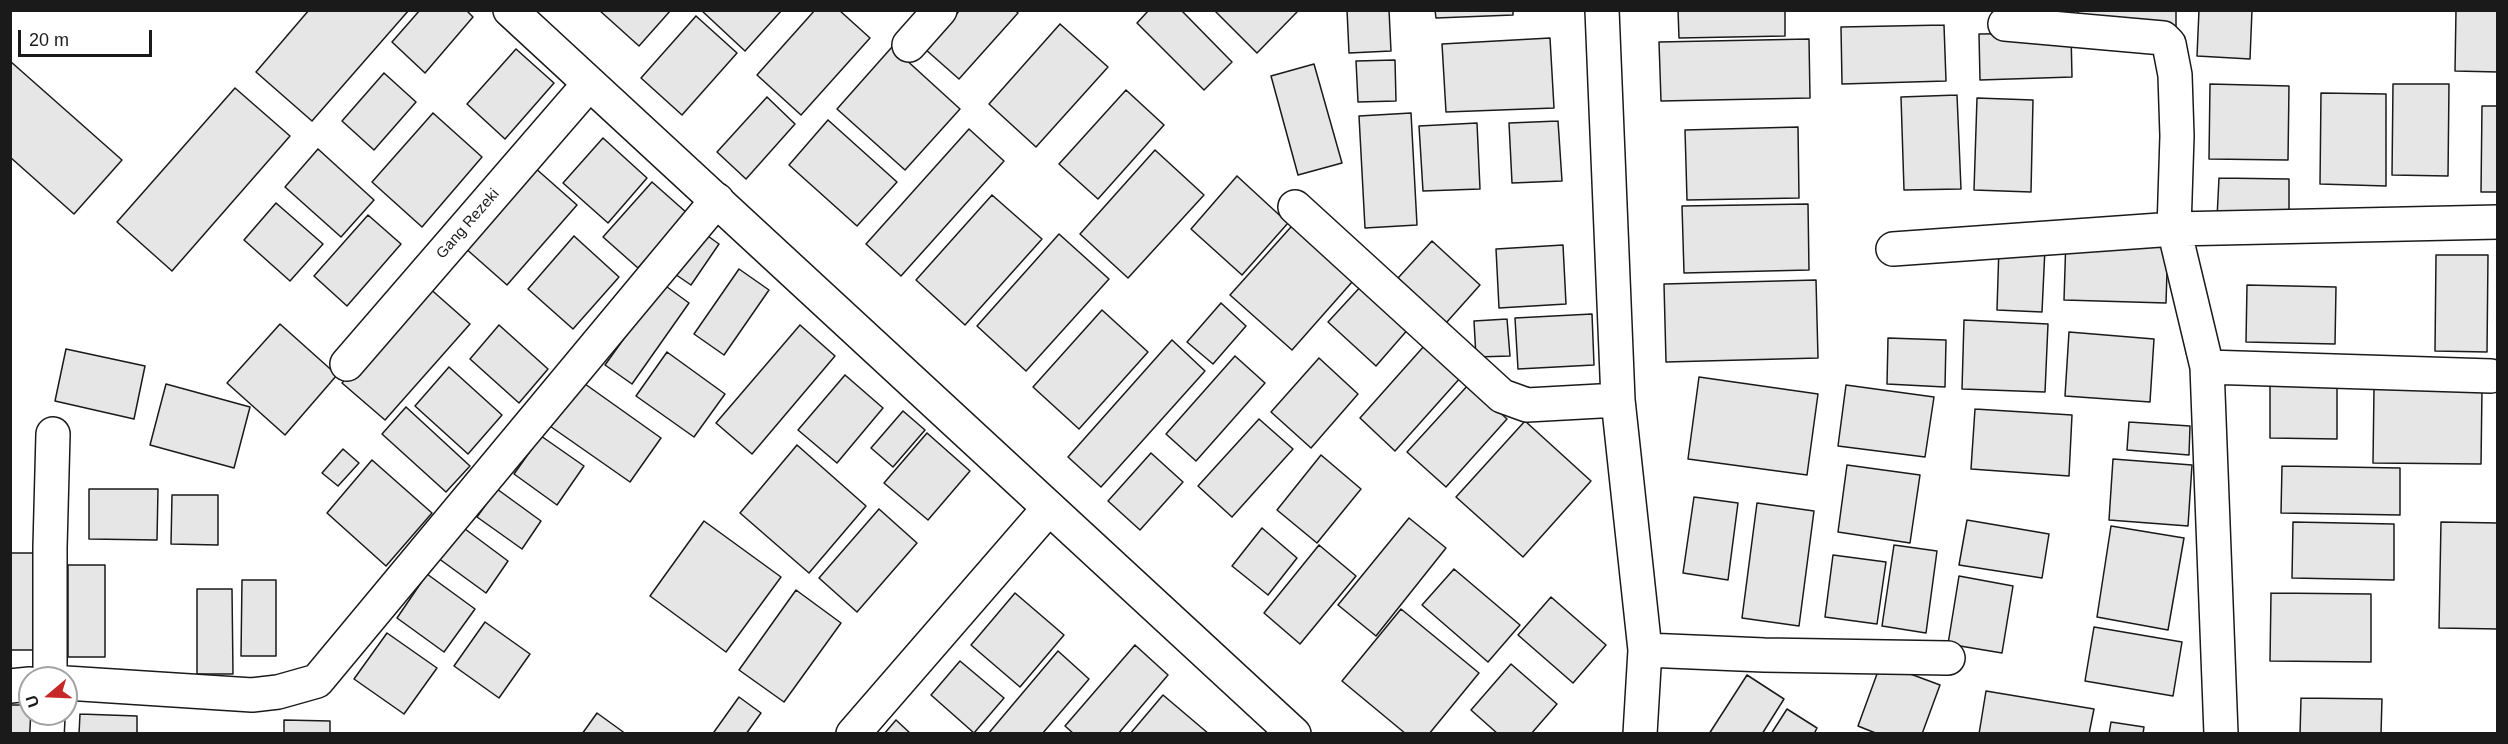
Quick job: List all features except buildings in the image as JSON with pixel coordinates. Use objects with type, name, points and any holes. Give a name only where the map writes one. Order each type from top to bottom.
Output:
[{"type":"street","points":[[510,10],[1294,734]]},
{"type":"street","points":[[909,45],[940,10]]},
{"type":"street","points":[[1602,10],[1618,400],[1645,650],[1640,734]]},
{"type":"street","points":[[2005,24],[2163,38],[2169,44],[2175,75],[2177,135],[2174,229],[2207,367],[2221,734]]},
{"type":"street","name":"Gang Rezeki","points":[[348,364],[590,84]]},
{"type":"street","points":[[78,685],[252,695],[278,692],[317,681],[717,200]]},
{"type":"street","points":[[1295,207],[1502,396],[1527,405],[1618,400]]},
{"type":"street","points":[[1893,249],[2174,229],[2498,222]]},
{"type":"street","points":[[2207,367],[2491,376]]},
{"type":"street","points":[[50,666],[53,434]]},
{"type":"street","points":[[854,734],[1049,508]]},
{"type":"street","points":[[1645,650],[1764,655],[1948,658]]}]
